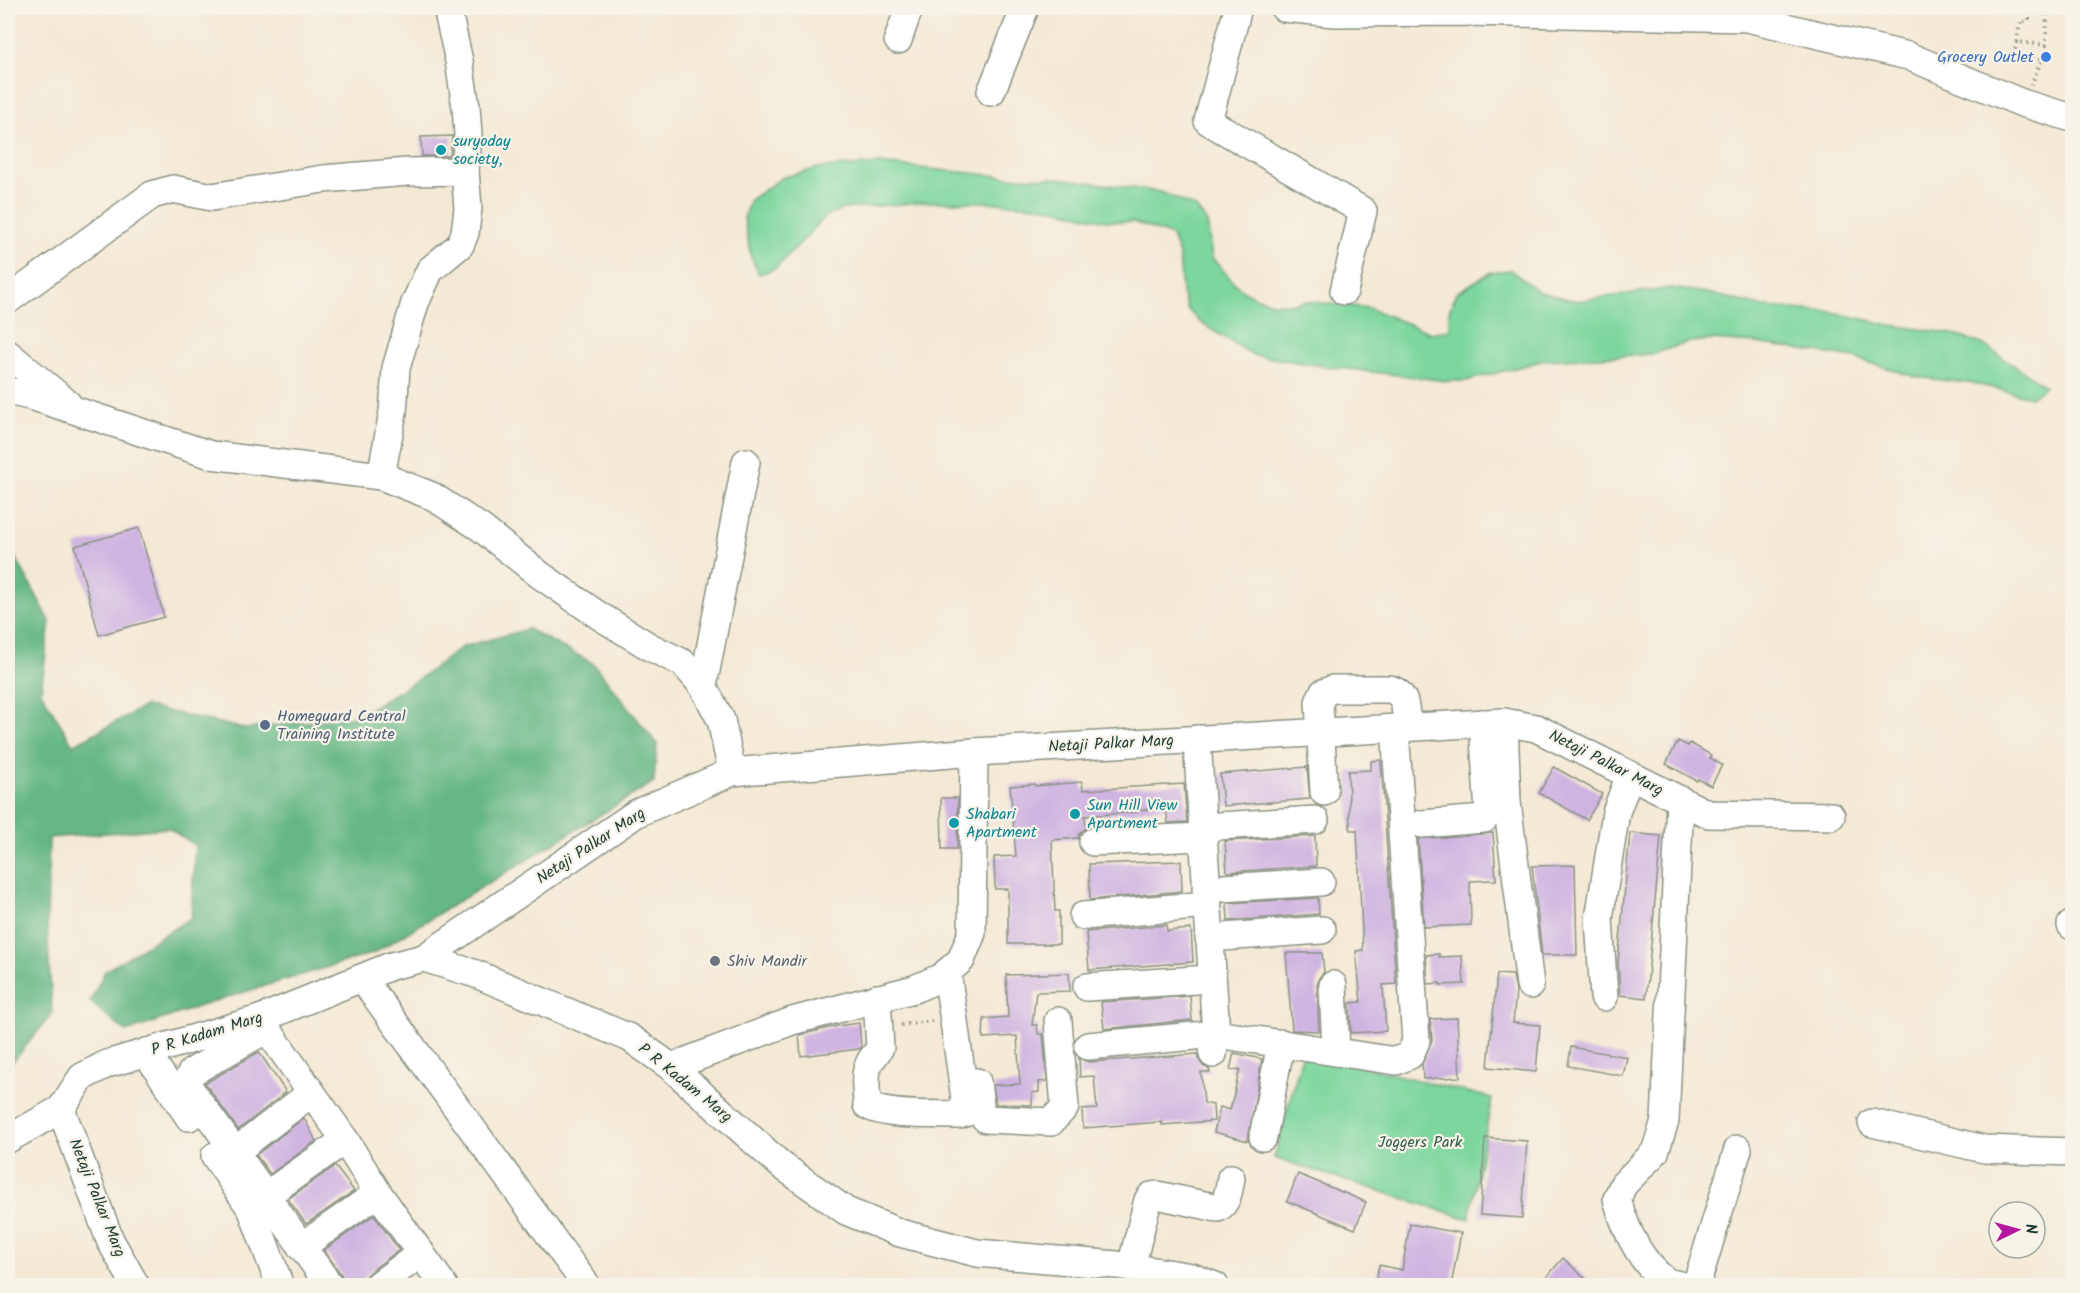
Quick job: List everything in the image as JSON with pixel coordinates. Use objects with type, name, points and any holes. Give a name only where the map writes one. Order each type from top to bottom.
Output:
[{"type":"street","points":[[381,476],[393,412],[396,368],[415,303],[430,270],[460,244],[465,233],[468,208],[465,171],[468,134],[466,107],[447,8]]},
{"type":"street","points":[[898,40],[909,8]]},
{"type":"street","points":[[991,92],[1025,8]]},
{"type":"street","points":[[1238,8],[1208,121],[1363,211],[1344,291]]},
{"type":"street","points":[[1284,8],[1334,14],[1466,10],[1747,13],[1908,56],[2022,103],[2073,118]]},
{"type":"street","points":[[8,300],[152,195],[173,189],[213,197],[322,179],[408,172],[465,171]]},
{"type":"street","points":[[8,354],[76,411]]},
{"type":"street","points":[[8,391],[211,455],[381,476],[432,496],[481,528],[540,575],[598,615],[650,647],[683,663],[703,686],[721,720],[732,772]]},
{"type":"street","points":[[703,686],[746,462]]},
{"type":"street","points":[[1088,1046],[1281,1043],[1396,1061],[1410,1055],[1416,1041],[1401,727],[1404,699],[1397,691],[1333,689],[1323,693],[1320,702],[1320,732],[1324,792]]},
{"type":"street","points":[[1422,824],[1484,819],[1489,813],[1494,723]]},
{"type":"street","points":[[1494,723],[1508,802],[1530,985]]},
{"type":"street","name":"Netaji Palkar Marg","points":[[424,958],[637,813],[732,772],[974,752],[1494,723],[1536,728],[1708,814],[1831,816]]},
{"type":"street","points":[[1197,739],[1214,1044]]},
{"type":"street","points":[[671,1067],[792,1021],[914,989],[942,977],[954,966],[972,933],[974,752]]},
{"type":"street","points":[[1604,997],[1599,919],[1616,812],[1630,775]]},
{"type":"street","points":[[1680,800],[1665,1121],[1655,1152],[1623,1185],[1617,1199],[1624,1222],[1645,1259],[1667,1282],[1684,1286]]},
{"type":"street","points":[[1093,842],[1315,819]]},
{"type":"street","points":[[1083,916],[1321,882]]},
{"type":"street","points":[[1209,938],[1322,930]]},
{"type":"street","name":"P R Kadam Marg","points":[[61,1109],[82,1077],[107,1064],[146,1052],[263,1024],[362,978],[392,966],[424,958],[476,974],[630,1038],[671,1067],[781,1165],[846,1211],[900,1233],[977,1253],[1131,1267],[1192,1277],[1215,1286]]},
{"type":"street","points":[[877,998],[880,1047],[878,1054],[869,1063],[866,1079],[867,1106],[888,1112],[959,1115],[965,1113],[954,1018],[954,966]]},
{"type":"street","points":[[954,966],[971,1019],[981,1114],[986,1119],[1051,1122],[1059,1116],[1065,1107],[1058,1021]]},
{"type":"street","points":[[362,978],[587,1286]]},
{"type":"street","points":[[1088,987],[1211,979]]},
{"type":"street","points":[[1333,985],[1336,1052]]},
{"type":"street","points":[[330,1286],[188,1086],[188,1079],[192,1072],[263,1024],[444,1286]]},
{"type":"street","points":[[1263,1137],[1281,1043]]},
{"type":"street","points":[[146,1052],[252,1210],[280,1286]]},
{"type":"street","points":[[235,1152],[311,1094]]},
{"type":"street","points":[[8,1139],[61,1109]]},
{"type":"street","name":"Netaji Palkar Marg","points":[[61,1109],[110,1240],[136,1286]]},
{"type":"street","points":[[1872,1123],[1984,1149],[2073,1152]]},
{"type":"street","points":[[266,1196],[345,1140]]},
{"type":"street","points":[[1696,1286],[1738,1149]]},
{"type":"street","points":[[1131,1267],[1148,1200],[1151,1196],[1157,1195],[1218,1208],[1226,1200],[1231,1178]]},
{"type":"street","points":[[302,1246],[378,1193]]},
{"type":"street","points":[[377,1286],[421,1253]]},
{"type":"path","points":[[2022,103],[2042,59],[2013,58],[2020,22],[2029,20],[2029,8]]},
{"type":"path","points":[[2017,42],[2046,45],[2047,8]]},
{"type":"path","points":[[880,1028],[954,1018]]},
{"type":"green space","points":[[879,164],[1010,177],[1058,178],[1161,192],[1195,207],[1207,222],[1212,258],[1237,286],[1252,296],[1272,303],[1291,304],[1305,301],[1369,308],[1431,333],[1450,330],[1449,311],[1456,293],[1491,272],[1510,270],[1540,292],[1577,301],[1671,288],[1708,293],[1765,307],[1832,312],[1890,325],[1948,333],[1982,344],[2045,386],[2031,397],[1976,384],[1916,377],[1855,358],[1756,343],[1711,340],[1690,342],[1652,354],[1545,360],[1466,381],[1447,381],[1323,366],[1253,355],[1201,323],[1188,310],[1182,293],[1179,255],[1172,236],[1133,222],[1106,221],[1048,207],[984,202],[924,202],[843,209],[827,215],[776,268],[759,274],[751,257],[744,219],[749,201],[781,178],[818,168]]},
{"type":"green space","points":[[8,554],[15,556],[50,621],[41,692],[73,745],[145,706],[245,729],[358,716],[420,678],[462,647],[528,629],[593,663],[657,744],[654,782],[374,953],[215,1001],[126,1032],[90,1002],[105,971],[191,918],[195,845],[168,828],[49,838],[47,923],[52,1014],[8,1068]]},
{"type":"green space","name":"Joggers Park","points":[[1303,1052],[1492,1098],[1469,1219],[1274,1158]]},
{"type":"building","points":[[452,136],[450,156],[422,156],[421,137]]},
{"type":"building","points":[[139,528],[164,617],[99,635],[75,546]]},
{"type":"building","points":[[1678,741],[1688,746],[1690,743],[1711,755],[1710,758],[1722,765],[1711,786],[1666,764]]},
{"type":"building","points":[[1381,760],[1396,984],[1383,985],[1386,1031],[1351,1033],[1350,1003],[1361,1002],[1356,951],[1363,950],[1357,830],[1350,830],[1348,771],[1371,770],[1371,761]]},
{"type":"building","points":[[1307,767],[1310,799],[1223,806],[1220,774]]},
{"type":"building","points":[[1554,767],[1602,794],[1587,820],[1539,793]]},
{"type":"building","points":[[1082,782],[1083,790],[1184,784],[1187,822],[1168,823],[1166,808],[1085,816],[1086,828],[1078,838],[1052,840],[1055,911],[1059,911],[1059,944],[1008,944],[1008,889],[995,889],[994,857],[1016,856],[1010,786]]},
{"type":"building","name":"Shabari Apartment","points":[[941,798],[958,798],[957,849],[942,849]]},
{"type":"building","points":[[1493,833],[1496,880],[1470,881],[1471,925],[1424,927],[1418,839]]},
{"type":"building","points":[[1630,833],[1661,836],[1646,998],[1620,995],[1618,962]]},
{"type":"building","points":[[1315,836],[1316,866],[1227,872],[1225,841]]},
{"type":"building","points":[[1181,861],[1182,891],[1090,900],[1089,864]]},
{"type":"building","points":[[1575,865],[1577,955],[1542,955],[1532,866]]},
{"type":"building","points":[[1318,898],[1319,914],[1228,921],[1227,903]]},
{"type":"building","points":[[1166,925],[1167,931],[1191,929],[1193,962],[1089,970],[1086,932]]},
{"type":"building","points":[[1286,953],[1322,953],[1324,972],[1317,986],[1319,1031],[1292,1030]]},
{"type":"building","points":[[1439,954],[1439,957],[1462,956],[1464,984],[1428,984],[1426,955]]},
{"type":"building","points":[[1069,973],[1070,991],[1036,992],[1032,1025],[1037,1025],[1038,1034],[1043,1034],[1047,1081],[1039,1082],[1039,1092],[1032,1093],[1032,1105],[996,1104],[993,1085],[1020,1084],[1017,1036],[983,1038],[984,1019],[1008,1017],[1006,975]]},
{"type":"building","points":[[1497,974],[1513,975],[1516,991],[1513,1023],[1540,1025],[1536,1072],[1488,1067]]},
{"type":"building","points":[[1190,996],[1192,1020],[1104,1029],[1101,1002]]},
{"type":"building","points":[[1457,1018],[1460,1077],[1423,1079],[1422,1064],[1432,1040],[1430,1019]]},
{"type":"building","points":[[859,1023],[861,1047],[859,1049],[801,1056],[799,1035]]},
{"type":"building","points":[[1571,1047],[1627,1057],[1623,1076],[1568,1066]]},
{"type":"building","points":[[259,1052],[286,1092],[238,1130],[205,1083]]},
{"type":"building","points":[[1234,1053],[1262,1059],[1248,1141],[1214,1132],[1220,1107],[1230,1110],[1240,1069],[1230,1070]]},
{"type":"building","points":[[1198,1054],[1203,1066],[1210,1072],[1201,1072],[1204,1103],[1213,1105],[1214,1121],[1083,1128],[1082,1110],[1097,1109],[1094,1076],[1080,1077],[1079,1058],[1089,1062]]},
{"type":"building","points":[[304,1118],[316,1141],[270,1174],[256,1155]]},
{"type":"building","points":[[1485,1138],[1527,1141],[1522,1218],[1480,1215]]},
{"type":"building","points":[[335,1166],[354,1191],[306,1224],[288,1199]]},
{"type":"building","points":[[1298,1174],[1366,1202],[1355,1229],[1287,1201]]},
{"type":"building","points":[[374,1215],[399,1250],[368,1273],[363,1279],[362,1286],[346,1286],[343,1277],[324,1250]]},
{"type":"building","points":[[1410,1224],[1461,1233],[1451,1286],[1375,1286],[1379,1265],[1402,1270]]},
{"type":"building","points":[[1563,1258],[1594,1286],[1539,1286]]},
{"type":"place","name":"Grocery Outlet","points":[[2046,57]]},
{"type":"place","name":"suryoday society,","points":[[441,150]]},
{"type":"place","name":"Homeguard Central Training Institute","points":[[265,725]]},
{"type":"place","name":"Sun Hill View Apartment","points":[[1075,814]]},
{"type":"place","name":"Shabari Apartment","points":[[954,823]]},
{"type":"place","name":"Shiv Mandir","points":[[715,961]]}]
